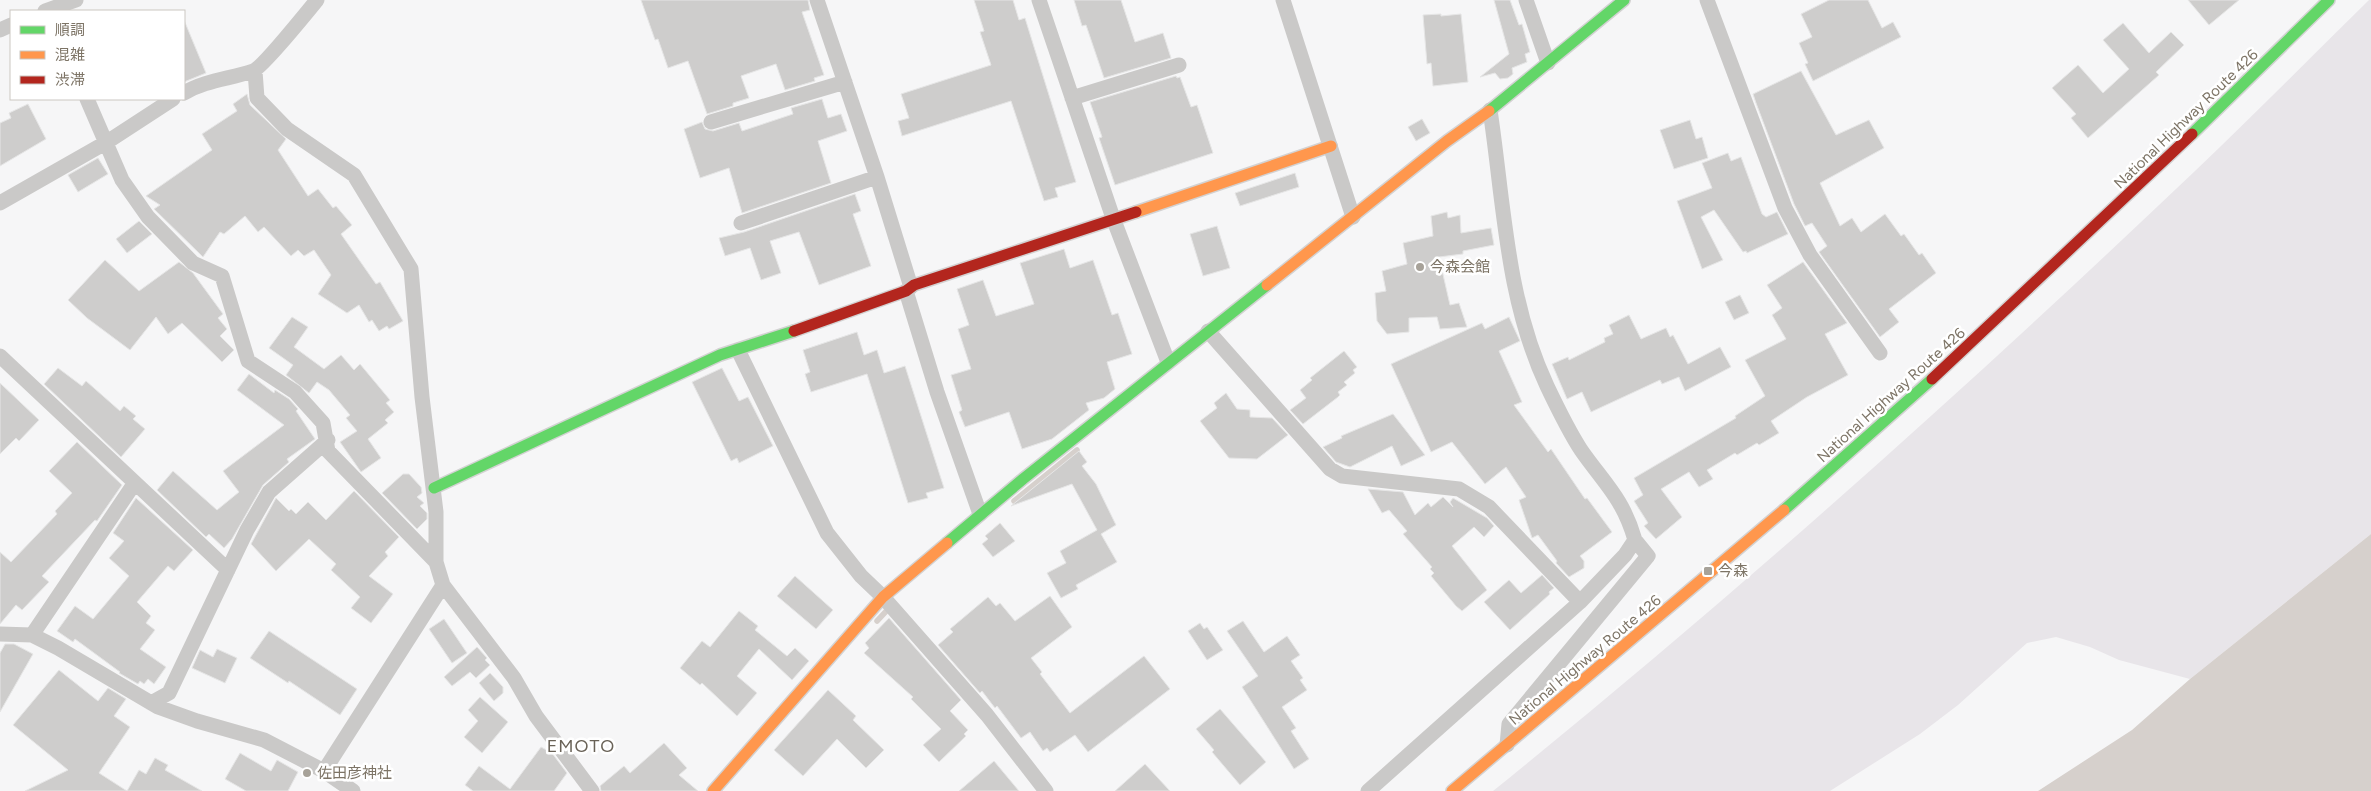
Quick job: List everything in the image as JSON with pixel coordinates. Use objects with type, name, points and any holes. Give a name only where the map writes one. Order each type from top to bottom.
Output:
[{"type":"main road","points":[[713,791],[883,597],[980,514],[1168,362],[1447,141],[1490,110],[1624,0]]},
{"type":"main road","name":"National Highway Route 426","points":[[1452,791],[1750,540],[1919,392],[2103,221],[2329,0]]},
{"type":"main road","points":[[434,488],[711,359],[846,314],[908,289],[1113,218],[1226,183],[1331,146]]},
{"type":"street","points":[[48,10],[76,0]]},
{"type":"street","points":[[185,92],[194,86],[232,75],[255,71],[317,0]]},
{"type":"street","points":[[817,0],[877,177],[937,392],[980,514]]},
{"type":"street","points":[[1039,0],[1113,218],[1168,362]]},
{"type":"street","points":[[1283,0],[1353,217]]},
{"type":"street","points":[[1526,0],[1548,63]]},
{"type":"street","points":[[1707,0],[1785,208],[1810,255],[1880,353]]},
{"type":"street","points":[[1072,98],[1179,65]]},
{"type":"street","points":[[255,71],[257,98],[287,129],[354,175],[411,269],[421,388],[437,522],[436,562],[444,585],[514,678],[541,724],[592,791]]},
{"type":"street","points":[[711,122],[845,82]]},
{"type":"street","points":[[87,100],[122,180],[148,217],[194,263],[222,276],[248,361],[295,392],[323,422],[328,440],[328,451],[436,562]]},
{"type":"street","points":[[0,203],[107,142],[171,100]]},
{"type":"street","points":[[1490,110],[1515,290],[1531,343],[1551,393],[1580,449],[1618,498],[1628,516],[1635,540],[1648,556],[1509,724],[1508,745]]},
{"type":"street","points":[[741,223],[877,177]]},
{"type":"street","points":[[1208,331],[1330,469],[1342,476],[1460,489],[1489,507],[1580,602]]},
{"type":"street","points":[[738,350],[827,533],[861,576],[883,597],[987,715],[1046,791]]},
{"type":"street","points":[[0,356],[134,484],[228,570]]},
{"type":"street","points":[[151,703],[169,692],[247,530],[269,492],[328,440]]},
{"type":"street","points":[[32,635],[134,484]]},
{"type":"street","points":[[1368,791],[1580,602],[1625,555],[1635,540]]},
{"type":"street","points":[[324,771],[444,585]]},
{"type":"street","points":[[0,634],[32,635],[58,648],[151,703],[197,722],[264,740],[324,771],[354,791]]},
{"type":"shaded area","points":[[2371,0],[2371,534],[2190,679],[2119,660],[2090,647],[2056,637],[2027,643],[1958,705],[1920,734],[1830,791],[1493,791],[1673,642],[1938,410],[2195,171]]},
{"type":"shaded area","points":[[2371,534],[2371,791],[2038,791],[2132,730],[2190,679]]},
{"type":"building","points":[[641,0],[808,0],[810,10],[802,12],[824,75],[814,78],[815,81],[785,90],[776,64],[741,76],[749,98],[733,103],[733,106],[707,114],[688,61],[668,68],[658,39],[655,40]]},
{"type":"building","points":[[974,0],[1013,0],[1019,20],[1025,18],[1076,182],[1055,188],[1058,197],[1044,201],[1011,101],[902,136],[898,121],[909,118],[901,94],[991,65],[980,32],[984,31]]},
{"type":"building","points":[[1074,0],[1121,0],[1135,42],[1163,33],[1171,58],[1104,78],[1086,25],[1082,26]]},
{"type":"building","points":[[1494,0],[1510,0],[1519,25],[1522,24],[1530,52],[1525,54],[1527,62],[1512,68],[1513,74],[1508,78],[1500,79],[1495,73],[1480,77],[1509,54]]},
{"type":"building","points":[[1829,0],[1868,0],[1882,28],[1893,22],[1901,37],[1813,81],[1805,64],[1808,63],[1799,43],[1812,37],[1801,14]]},
{"type":"building","points":[[2188,0],[2239,0],[2209,25]]},
{"type":"building","points":[[1441,14],[1441,16],[1461,14],[1468,82],[1433,86],[1431,63],[1427,64],[1423,15]]},
{"type":"building","points":[[185,22],[206,73],[185,82]]},
{"type":"building","points":[[2123,23],[2149,53],[2171,32],[2184,45],[2156,72],[2159,75],[2088,138],[2071,118],[2076,114],[2052,88],[2078,65],[2103,93],[2129,69],[2103,40]]},
{"type":"building","points":[[1801,71],[1836,135],[1869,120],[1884,148],[1820,183],[1840,226],[1852,218],[1861,232],[1885,214],[1901,236],[1904,234],[1919,255],[1922,253],[1936,273],[1889,309],[1899,322],[1880,337],[1819,252],[1827,246],[1812,223],[1805,226],[1794,204],[1753,94]]},
{"type":"building","points":[[1176,76],[1177,78],[1180,77],[1191,107],[1197,105],[1213,153],[1115,185],[1099,138],[1102,137],[1090,102]]},
{"type":"building","points":[[247,94],[250,105],[286,139],[278,150],[308,196],[318,189],[333,208],[336,206],[352,225],[341,234],[376,284],[380,282],[403,321],[389,329],[387,326],[379,331],[372,320],[369,322],[359,305],[347,313],[318,294],[331,275],[314,250],[304,256],[298,250],[291,256],[264,227],[258,232],[245,216],[224,234],[220,232],[203,257],[154,209],[160,205],[146,196],[212,150],[202,134],[237,111],[233,104]]},
{"type":"building","points":[[822,99],[828,118],[841,114],[847,131],[818,141],[831,183],[742,213],[729,168],[700,178],[684,129],[702,122],[705,129],[713,131],[739,123],[742,131],[793,114],[791,108]]},
{"type":"building","points":[[28,104],[46,139],[0,166],[0,123],[11,118],[9,113]]},
{"type":"building","points":[[1422,119],[1430,133],[1416,141],[1408,127]]},
{"type":"building","points":[[1690,120],[1696,139],[1702,137],[1708,158],[1674,169],[1660,130]]},
{"type":"building","points":[[1728,153],[1731,161],[1741,157],[1762,214],[1766,217],[1777,212],[1788,234],[1747,253],[1746,251],[1743,252],[1714,210],[1701,217],[1723,260],[1702,269],[1677,201],[1712,188],[1702,163]]},
{"type":"building","points":[[98,158],[108,174],[78,192],[68,175]]},
{"type":"building","points":[[1295,173],[1299,187],[1240,206],[1235,193]]},
{"type":"building","points":[[855,194],[861,211],[853,214],[871,266],[819,285],[799,232],[770,241],[781,273],[761,280],[750,248],[725,256],[719,238],[744,232]]},
{"type":"building","points":[[1447,212],[1448,218],[1460,215],[1461,233],[1491,228],[1494,245],[1463,251],[1463,254],[1439,257],[1450,305],[1459,303],[1467,327],[1440,329],[1437,317],[1409,318],[1409,332],[1387,334],[1377,321],[1375,293],[1386,291],[1382,271],[1407,264],[1403,243],[1433,236],[1431,216]]},
{"type":"building","points":[[139,221],[152,234],[127,253],[116,239]]},
{"type":"building","points":[[1217,226],[1230,268],[1203,276],[1190,234]]},
{"type":"building","points":[[1064,249],[1070,268],[1093,260],[1112,315],[1118,313],[1132,354],[1107,362],[1115,389],[1104,398],[1086,403],[1089,410],[1052,439],[1022,449],[1009,412],[965,427],[959,412],[962,410],[951,375],[971,369],[958,329],[969,325],[957,289],[983,280],[996,316],[1034,304],[1020,263]]},
{"type":"building","points":[[105,260],[139,291],[179,262],[193,273],[223,314],[218,318],[227,329],[220,336],[234,350],[222,362],[182,323],[168,334],[156,317],[130,350],[87,318],[68,300]]},
{"type":"building","points":[[1803,262],[1847,323],[1825,334],[1848,375],[1807,397],[1771,421],[1779,433],[1737,455],[1735,453],[1707,470],[1713,479],[1699,487],[1689,472],[1661,489],[1682,517],[1656,539],[1644,526],[1648,523],[1634,501],[1643,495],[1634,478],[1736,418],[1735,416],[1765,396],[1745,360],[1786,339],[1772,315],[1782,308],[1767,285]]},
{"type":"building","points":[[1740,295],[1749,313],[1734,320],[1725,302]]},
{"type":"building","points":[[1629,315],[1641,339],[1666,328],[1670,337],[1673,335],[1688,364],[1720,347],[1731,367],[1685,391],[1679,377],[1662,384],[1660,380],[1591,412],[1582,392],[1567,399],[1552,364],[1568,357],[1569,360],[1605,342],[1604,338],[1613,334],[1609,325]]},
{"type":"building","points":[[292,317],[308,327],[294,347],[324,369],[341,355],[354,370],[360,364],[390,400],[386,403],[394,412],[385,420],[388,423],[368,439],[381,458],[361,472],[340,442],[357,431],[346,418],[350,415],[329,390],[317,382],[309,393],[286,375],[293,365],[269,348]]},
{"type":"building","points":[[1509,317],[1520,341],[1499,351],[1522,402],[1514,405],[1548,452],[1551,449],[1585,499],[1587,498],[1612,532],[1580,556],[1584,561],[1584,568],[1569,577],[1556,563],[1557,561],[1538,535],[1532,538],[1519,500],[1526,497],[1506,467],[1485,484],[1452,442],[1431,452],[1391,364],[1482,323],[1485,329]]},
{"type":"building","points":[[857,332],[864,355],[877,350],[884,373],[905,366],[944,488],[926,493],[928,498],[908,503],[867,374],[811,392],[805,374],[810,372],[803,350]]},
{"type":"building","points":[[1344,351],[1357,367],[1353,370],[1355,373],[1344,382],[1347,385],[1338,392],[1340,395],[1338,397],[1303,424],[1290,410],[1306,398],[1300,390],[1312,380],[1310,378]]},
{"type":"building","points":[[58,368],[82,386],[86,381],[120,411],[124,406],[136,416],[133,419],[145,429],[121,457],[44,384]]},
{"type":"building","points":[[722,368],[739,401],[748,397],[773,446],[739,463],[737,458],[731,461],[692,382]]},
{"type":"building","points":[[249,374],[274,393],[275,390],[289,399],[298,409],[296,411],[315,439],[287,459],[289,462],[263,485],[232,539],[224,548],[209,534],[206,537],[157,490],[173,471],[217,510],[239,492],[223,471],[284,425],[237,390]]},
{"type":"building","points":[[0,383],[39,420],[19,441],[16,438],[0,454]]},
{"type":"building","points":[[1226,393],[1237,409],[1250,410],[1250,417],[1272,418],[1288,435],[1257,459],[1229,458],[1200,421],[1217,408],[1214,403]]},
{"type":"building","points":[[1393,414],[1425,455],[1401,466],[1392,446],[1350,467],[1336,462],[1323,447],[1342,438],[1341,436]]},
{"type":"building","points":[[77,442],[122,485],[97,521],[95,520],[42,576],[49,582],[22,610],[16,605],[0,624],[0,552],[11,562],[57,514],[55,511],[72,493],[49,471]]},
{"type":"building","points":[[1079,451],[1087,462],[1082,466],[1096,484],[1116,525],[1101,534],[1117,562],[1076,585],[1078,589],[1061,598],[1047,573],[1066,563],[1060,551],[1097,530],[1072,484],[1011,506]]},
{"type":"building","points":[[403,474],[409,474],[421,487],[422,493],[417,497],[424,503],[420,506],[427,513],[427,519],[417,529],[382,493]]},
{"type":"building","points":[[1368,489],[1403,492],[1415,515],[1428,503],[1431,507],[1443,497],[1453,507],[1450,502],[1453,498],[1487,518],[1494,526],[1484,537],[1474,527],[1452,546],[1487,590],[1462,611],[1456,606],[1431,576],[1434,573],[1430,569],[1432,567],[1403,534],[1407,531],[1389,510],[1382,513]]},
{"type":"building","points":[[354,491],[399,537],[385,552],[388,556],[369,576],[393,594],[371,623],[351,608],[360,597],[331,570],[336,564],[309,539],[276,571],[251,544],[276,498],[289,511],[291,509],[296,514],[308,502],[326,520]]},
{"type":"building","points":[[136,498],[193,550],[174,571],[168,566],[137,602],[151,616],[146,623],[155,630],[140,649],[166,667],[154,684],[148,679],[144,684],[140,681],[138,684],[119,673],[75,639],[73,642],[57,631],[75,606],[93,619],[129,576],[109,558],[124,541],[113,533]]},
{"type":"building","points":[[1000,523],[1015,541],[993,557],[982,544],[988,539],[985,536]]},
{"type":"building","points":[[1542,575],[1554,588],[1549,592],[1550,594],[1510,630],[1484,602],[1509,580],[1521,593]]},
{"type":"building","points":[[795,576],[833,610],[816,629],[777,596]]},
{"type":"building","points":[[1050,596],[1072,627],[1031,658],[1042,672],[1040,674],[1070,713],[1144,656],[1170,689],[1088,752],[1075,735],[1050,752],[1047,748],[1043,751],[1030,732],[1021,738],[997,706],[995,708],[982,691],[980,693],[938,645],[953,632],[950,629],[988,597],[996,606],[1000,603],[1015,621]]},
{"type":"building","points":[[739,611],[758,626],[755,630],[787,656],[795,648],[809,661],[792,680],[759,649],[737,676],[757,693],[737,716],[702,683],[700,685],[680,668],[702,641],[710,647]]},
{"type":"building","points":[[889,618],[961,700],[950,711],[968,730],[964,734],[966,736],[939,762],[923,745],[941,729],[911,699],[913,697],[864,653],[869,648],[865,643]]},
{"type":"building","points":[[444,619],[467,653],[452,663],[429,629]]},
{"type":"building","points":[[1243,621],[1264,652],[1287,636],[1300,655],[1291,661],[1303,678],[1300,680],[1307,690],[1282,707],[1296,728],[1291,731],[1309,759],[1294,769],[1242,687],[1258,676],[1227,631]]},
{"type":"building","points":[[1200,623],[1204,629],[1207,627],[1223,650],[1207,660],[1188,631]]},
{"type":"building","points":[[269,631],[357,689],[340,715],[250,658]]},
{"type":"building","points":[[5,644],[14,644],[33,654],[0,712],[0,653]]},
{"type":"building","points":[[477,647],[487,658],[485,660],[490,665],[476,678],[470,672],[452,686],[444,677]]},
{"type":"building","points":[[217,649],[237,658],[225,683],[192,668],[200,650],[213,657]]},
{"type":"building","points":[[59,670],[98,701],[108,688],[126,699],[114,716],[130,727],[99,773],[127,791],[25,791],[68,770],[13,725]]},
{"type":"building","points":[[490,673],[503,687],[503,693],[494,701],[479,683]]},
{"type":"building","points":[[828,690],[856,716],[853,720],[884,750],[866,768],[837,739],[803,776],[774,750]]},
{"type":"building","points":[[480,697],[508,722],[482,753],[464,737],[478,721],[468,710]]},
{"type":"building","points":[[1220,709],[1266,762],[1240,785],[1212,752],[1214,750],[1196,729]]},
{"type":"building","points":[[664,743],[687,768],[679,775],[698,791],[601,791],[600,786],[624,766],[630,773]]},
{"type":"building","points":[[541,747],[552,753],[567,773],[554,791],[473,791],[465,785],[479,766],[510,789]]},
{"type":"building","points":[[240,753],[271,771],[277,760],[298,772],[288,791],[246,791],[225,779]]},
{"type":"building","points":[[155,758],[168,765],[165,770],[202,791],[127,791],[139,770],[146,774]]},
{"type":"building","points":[[994,761],[1019,791],[959,791]]},
{"type":"building","points":[[1145,764],[1170,791],[1115,791]]},
{"type":"waterway","points":[[1014,501],[1077,450]]},
{"type":"waterway","points":[[877,621],[891,606]]},
{"type":"traffic: fast","points":[[1489,111],[1624,0]]},
{"type":"traffic: fast","points":[[2192,134],[2329,0]]},
{"type":"traffic: fast","points":[[947,543],[1023,479],[1267,285]]},
{"type":"traffic: fast","points":[[434,488],[720,355],[794,331]]},
{"type":"traffic: fast","points":[[1784,510],[1932,379]]},
{"type":"traffic: slow","points":[[1267,285],[1447,141],[1489,111]]},
{"type":"traffic: slow","points":[[1136,212],[1331,146]]},
{"type":"traffic: slow","points":[[1452,791],[1784,510]]},
{"type":"traffic: slow","points":[[713,791],[883,597],[947,543]]},
{"type":"traffic: jam","points":[[1932,379],[2192,134]]},
{"type":"traffic: jam","points":[[794,331],[906,291],[914,285],[1136,212]]},
{"type":"place","name":"今森会館","points":[[1420,267]]},
{"type":"place","name":"今森","points":[[1708,571]]},
{"type":"place","name":"佐田彦神社","points":[[307,773]]},
{"type":"district","name":"EMOTO","points":[[581,746]]}]
